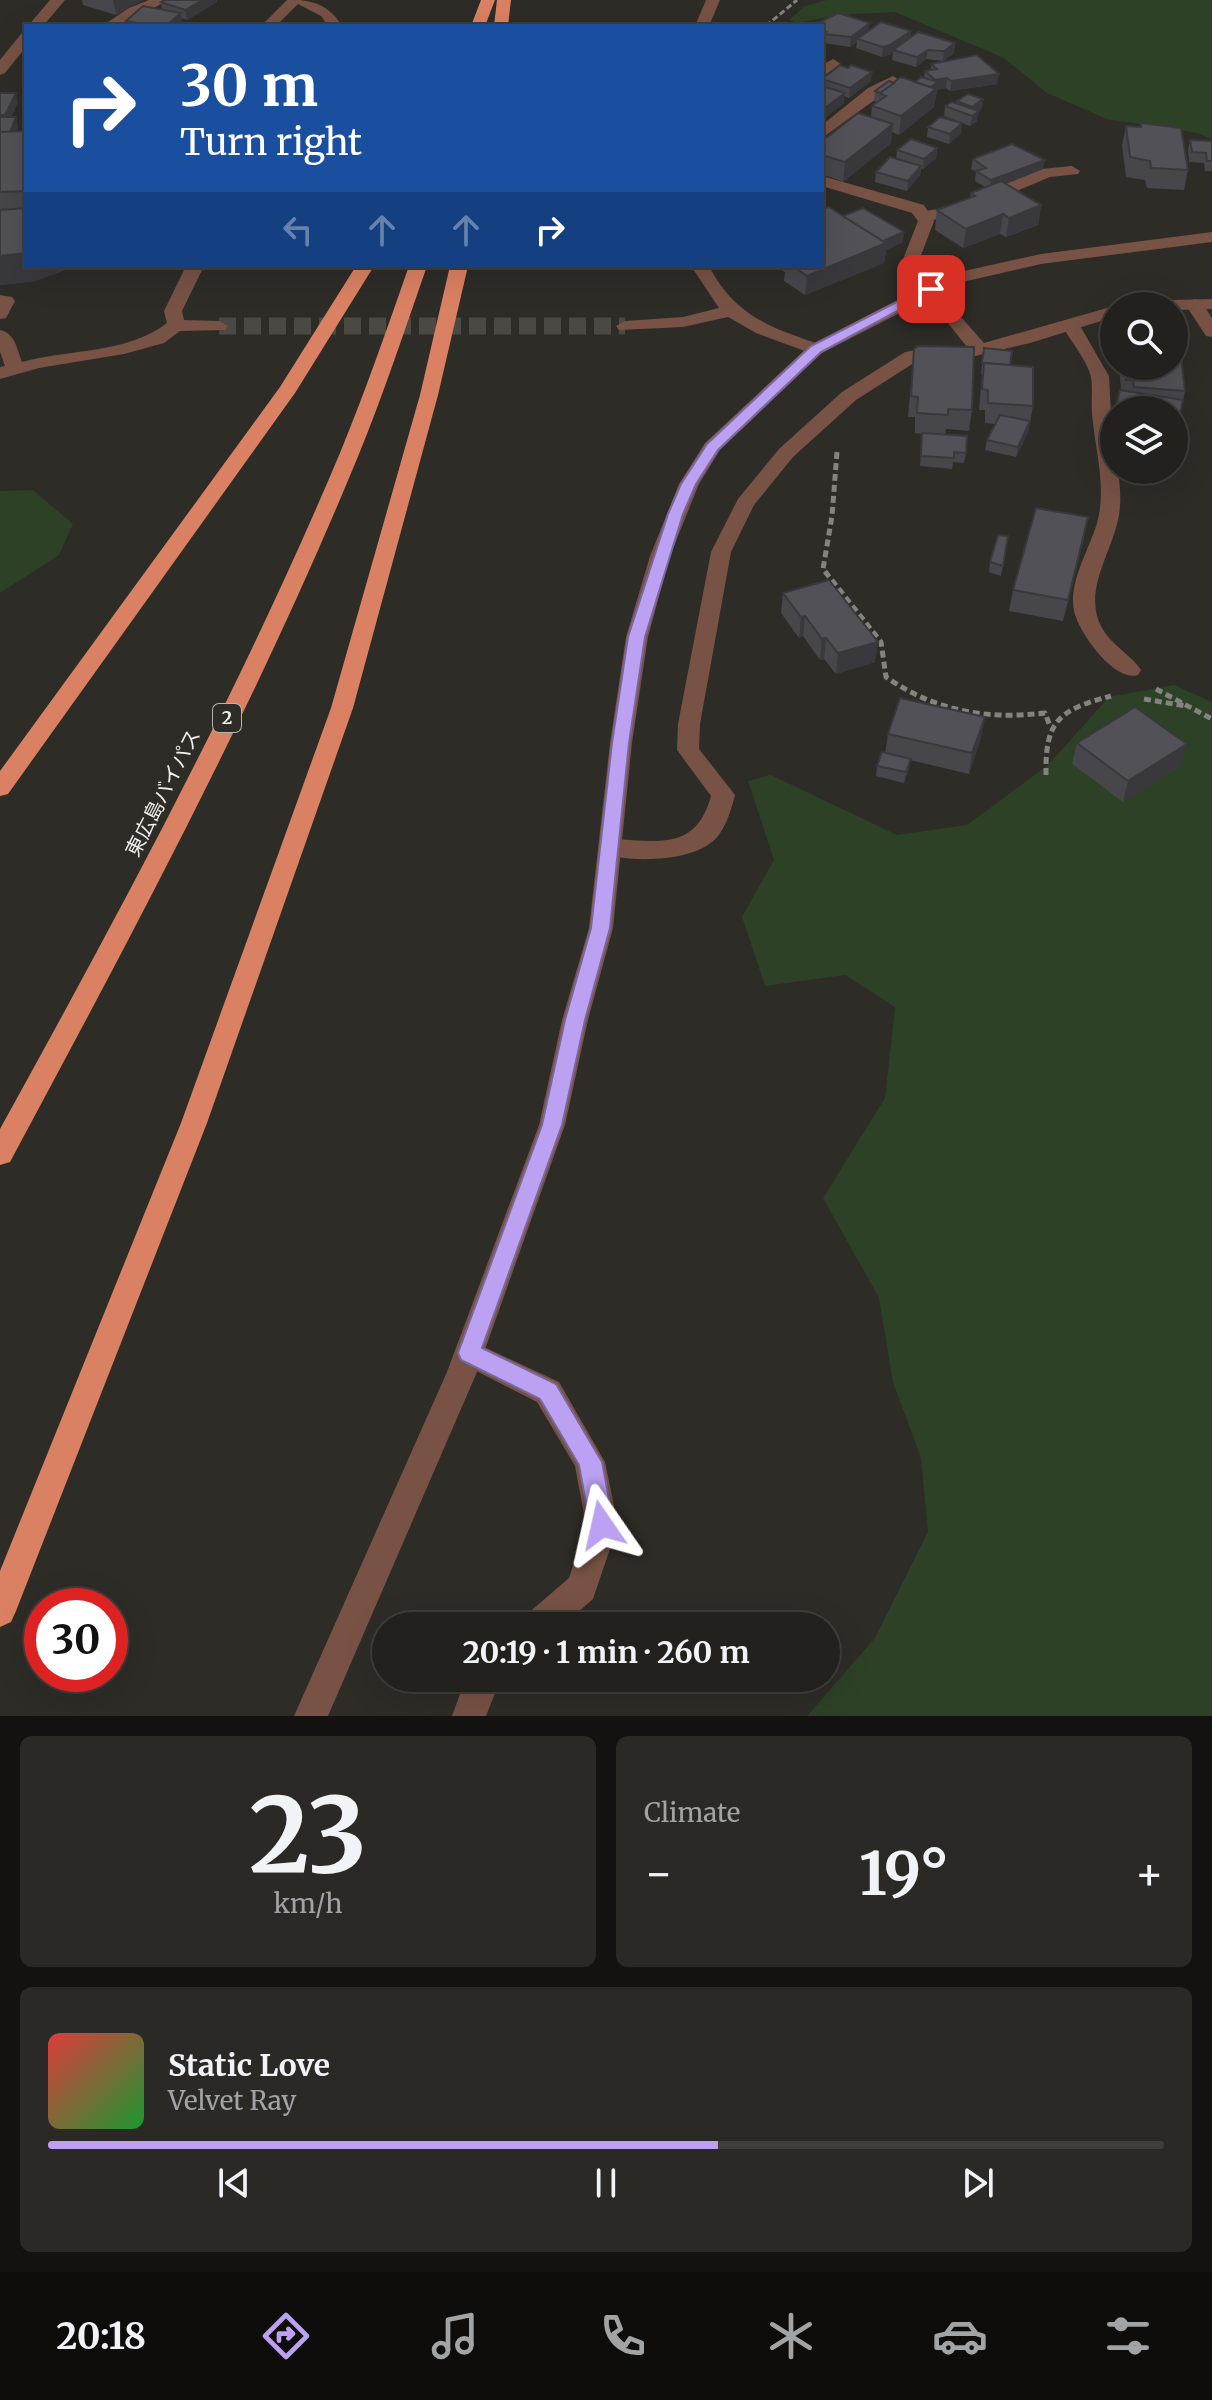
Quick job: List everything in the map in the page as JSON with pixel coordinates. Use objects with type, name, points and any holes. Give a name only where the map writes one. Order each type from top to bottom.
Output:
[{"type":"highway","points":[[479,24],[488,0]]},
{"type":"highway","points":[[490,24],[496,0]]},
{"type":"highway","points":[[501,24],[504,0]]},
{"type":"highway","points":[[0,788],[288,389],[364,268]]},
{"type":"highway","name":"東広島バイパス","points":[[0,1154],[95,980],[283,601],[349,452],[417,268]]},
{"type":"highway","points":[[0,1611],[194,1123],[342,708],[429,395],[459,268]]},
{"type":"street","points":[[37,24],[58,0]]},
{"type":"street","points":[[112,24],[162,0]]},
{"type":"street","points":[[270,24],[296,0],[327,13],[334,24]]},
{"type":"street","points":[[703,24],[713,0]]},
{"type":"street","points":[[0,70],[24,40]]},
{"type":"street","points":[[824,131],[873,91],[893,81]]},
{"type":"street","points":[[923,217],[956,210],[1047,172],[1072,171]]},
{"type":"street","points":[[824,182],[918,209],[926,221],[911,262]]},
{"type":"street","points":[[311,1716],[469,1353],[552,1125],[575,1020],[601,928],[621,743],[637,637],[675,514],[689,484],[712,447],[816,349],[952,279],[1096,249],[1212,237]]},
{"type":"street","points":[[176,325],[173,311],[194,268]]},
{"type":"street","points":[[701,268],[729,311],[761,330],[816,349]]},
{"type":"street","points":[[0,300],[6,301],[0,314]]},
{"type":"street","points":[[1203,304],[1212,332]]},
{"type":"street","points":[[625,326],[683,322],[729,311]]},
{"type":"street","points":[[612,848],[679,850],[702,840],[720,813],[723,795],[688,750],[689,724],[721,552],[745,503],[786,453],[849,396],[912,356],[979,349],[1100,315]]},
{"type":"street","points":[[956,322],[979,349]]},
{"type":"street","points":[[1070,324],[1100,376],[1101,412],[1111,491],[1108,520],[1084,592],[1085,611],[1096,637],[1130,670]]},
{"type":"street","points":[[0,335],[6,342],[8,371],[118,350],[158,339],[176,325],[219,326]]},
{"type":"street","points":[[469,1353],[548,1392],[590,1462],[602,1525],[582,1588],[554,1612]]},
{"type":"street","points":[[469,1716],[477,1692]]},
{"type":"path","points":[[768,24],[797,0]]},
{"type":"path","points":[[849,396],[837,451],[832,516],[823,569],[881,642],[886,677],[923,701],[974,714],[1012,718],[1045,713],[1050,726],[1045,755],[1046,775]]},
{"type":"path","points":[[1130,670],[1212,719]]},
{"type":"path","points":[[1050,726],[1072,706],[1118,694]]},
{"type":"path","points":[[1136,697],[1186,706]]},
{"type":"green space","points":[[826,0],[1212,0],[1212,139],[1197,133],[1107,119],[1047,93],[1004,58],[895,12],[836,15],[799,23],[789,20],[805,6]]},
{"type":"green space","points":[[33,490],[73,524],[59,555],[0,593],[0,491]]},
{"type":"green space","points":[[1174,685],[1212,702],[1212,1716],[807,1716],[828,1692],[840,1692],[840,1678],[875,1638],[928,1532],[921,1458],[893,1382],[879,1298],[823,1198],[885,1098],[895,1007],[845,975],[765,986],[742,917],[774,860],[748,781],[771,775],[897,835],[967,825],[1048,765],[1109,697]]},
{"type":"building","points":[[203,0],[185,10],[161,2]]},
{"type":"building","points":[[143,6],[181,13],[168,24],[126,21]]},
{"type":"building","points":[[838,13],[870,23],[851,37],[824,34],[824,24],[816,24]]},
{"type":"building","points":[[881,22],[911,31],[883,47],[857,39]]},
{"type":"building","points":[[918,32],[955,43],[944,51],[928,50],[917,57],[893,50]]},
{"type":"building","points":[[977,55],[999,74],[951,81],[947,78],[935,80],[925,71],[937,69],[931,64]]},
{"type":"building","points":[[840,65],[872,72],[850,88],[824,77]]},
{"type":"building","points":[[901,77],[936,89],[901,116],[872,106],[886,96],[879,93]]},
{"type":"building","points":[[921,77],[938,82],[931,87],[915,82]]},
{"type":"building","points":[[889,81],[894,83],[880,93],[875,91]]},
{"type":"building","points":[[824,87],[845,93],[824,109]]},
{"type":"building","points":[[0,93],[16,93],[5,115],[0,115]]},
{"type":"building","points":[[968,94],[983,99],[972,107],[957,101]]},
{"type":"building","points":[[952,102],[979,111],[972,116],[945,106]]},
{"type":"building","points":[[858,113],[893,124],[845,162],[824,156],[824,139]]},
{"type":"building","points":[[0,117],[16,117],[10,132],[0,132]]},
{"type":"building","points":[[940,117],[962,123],[950,134],[928,127]]},
{"type":"building","points":[[1141,123],[1181,128],[1188,170],[1151,168],[1150,161],[1130,157],[1126,126],[1141,127]]},
{"type":"building","points":[[24,131],[24,191],[0,192],[0,132]]},
{"type":"building","points":[[911,139],[937,148],[924,159],[897,150]]},
{"type":"building","points":[[1190,140],[1212,141],[1212,161],[1207,161],[1206,153],[1192,152]]},
{"type":"building","points":[[1012,144],[1045,160],[991,180],[976,171],[986,168],[973,159]]},
{"type":"building","points":[[890,157],[921,166],[908,181],[876,172]]},
{"type":"building","points":[[1001,181],[1041,205],[1009,218],[1003,214],[966,229],[937,210],[975,196],[971,193]]},
{"type":"building","points":[[829,207],[886,243],[807,276],[796,268],[824,268],[824,208]]},
{"type":"building","points":[[24,208],[24,253],[0,256],[0,210]]},
{"type":"building","points":[[863,208],[904,232],[883,241],[843,216]]},
{"type":"building","points":[[918,346],[974,347],[972,410],[948,409],[948,415],[917,413],[918,397],[911,396],[914,349]]},
{"type":"building","points":[[984,348],[1012,351],[1010,365],[982,363]]},
{"type":"building","points":[[984,363],[1033,367],[1033,406],[988,403],[988,390],[982,389]]},
{"type":"building","points":[[1133,380],[1184,380],[1185,391],[1134,387]]},
{"type":"building","points":[[1120,390],[1158,396],[1118,396]]},
{"type":"building","points":[[1000,415],[1030,421],[1018,447],[987,440]]},
{"type":"building","points":[[922,433],[967,436],[966,453],[954,452],[954,458],[921,456]]},
{"type":"building","points":[[1036,508],[1088,517],[1068,600],[1013,590]]},
{"type":"building","points":[[998,535],[1008,536],[1003,566],[990,562]]},
{"type":"building","points":[[829,580],[878,642],[838,653],[826,638],[822,639],[805,616],[801,617],[783,593]]},
{"type":"building","points":[[900,698],[985,717],[972,753],[888,734]]},
{"type":"building","points":[[1135,707],[1187,744],[1128,781],[1077,743]]},
{"type":"building","points":[[882,752],[911,759],[906,772],[877,766]]},
{"type":"tunnel","points":[[911,262],[956,322]]},
{"type":"tunnel","points":[[219,326],[625,326]]},
{"type":"route","points":[[602,1525],[590,1462],[548,1392],[469,1353],[552,1125],[575,1020],[601,928],[621,743],[637,637],[675,514],[712,447],[816,349],[931,289]]}]
